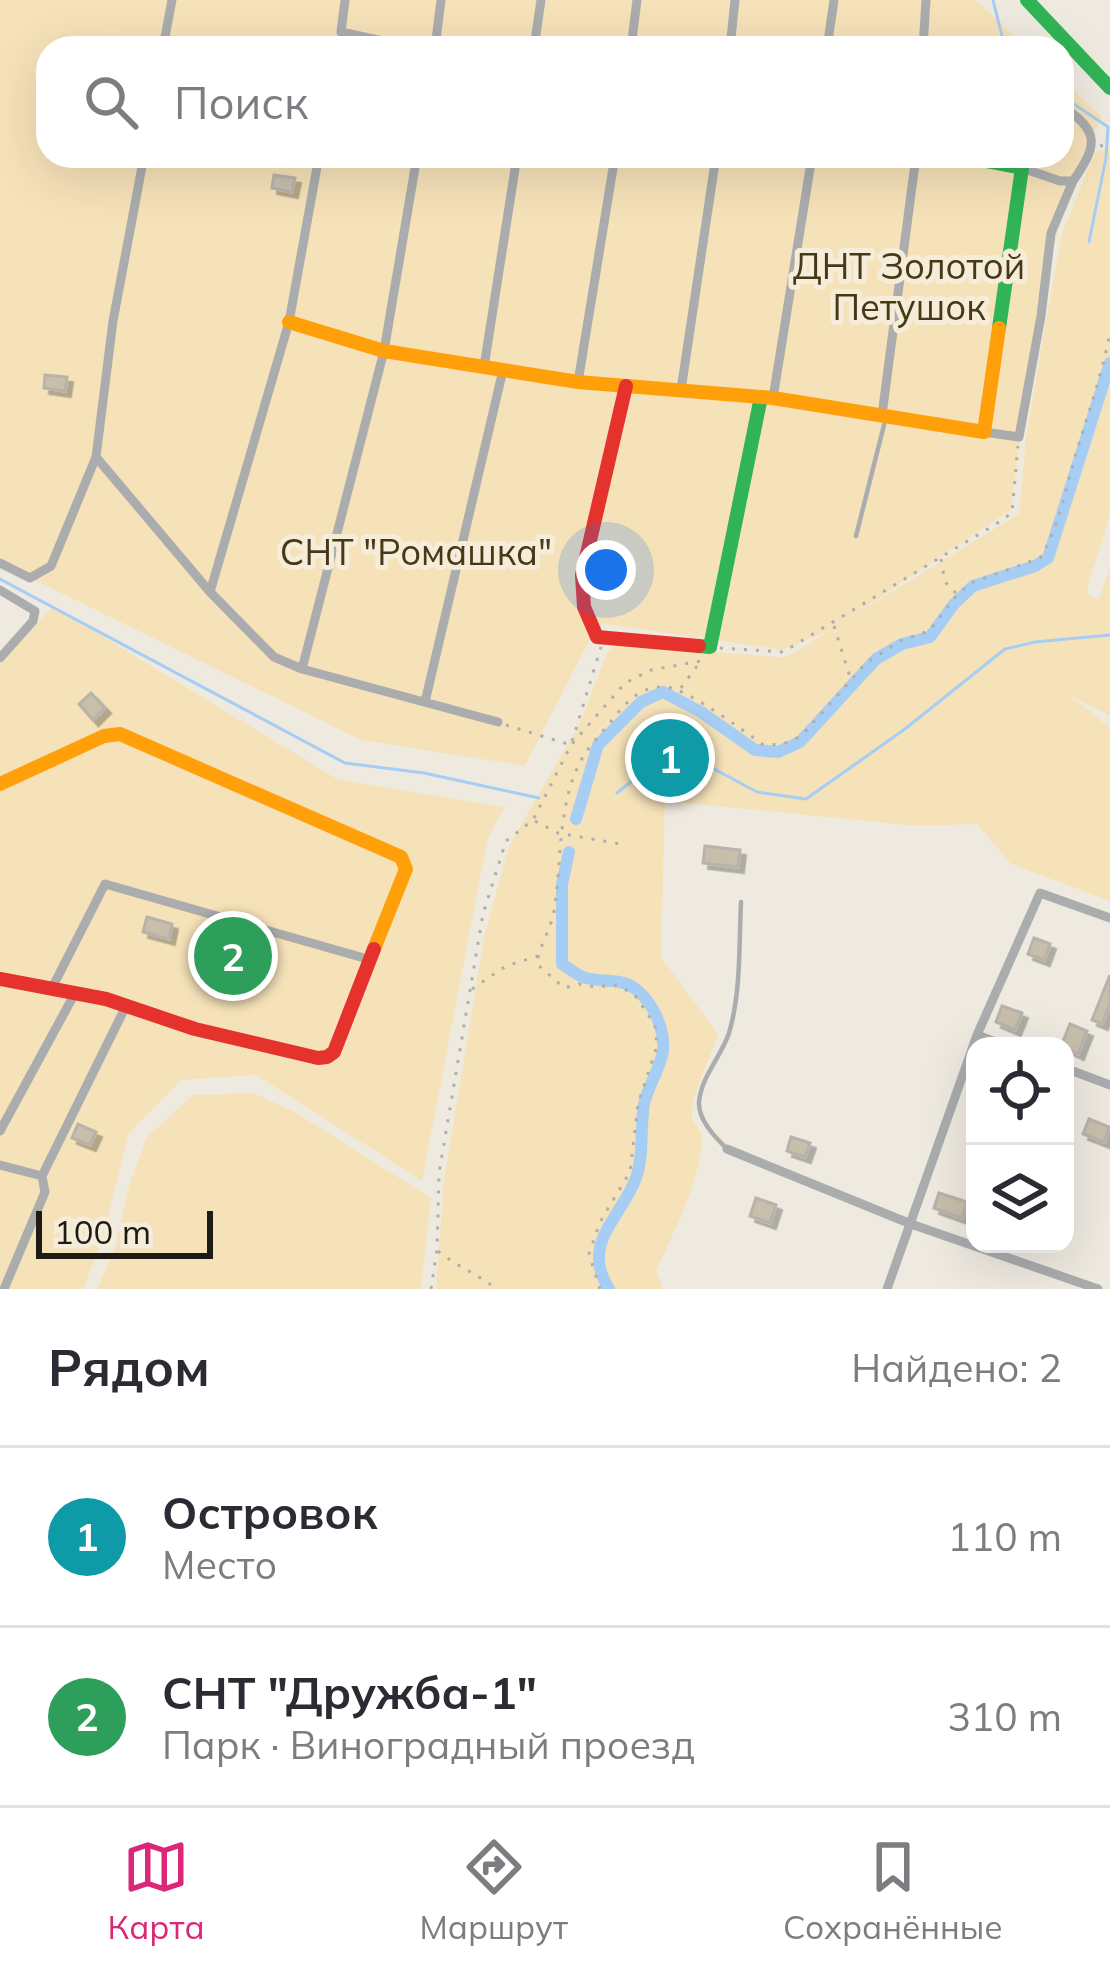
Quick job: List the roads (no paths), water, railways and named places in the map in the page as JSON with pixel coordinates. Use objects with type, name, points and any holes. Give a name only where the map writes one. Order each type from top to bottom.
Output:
[{"type":"main road","points":[[1027,0],[1061,36]]},
{"type":"main road","points":[[1074,50],[1110,88]]},
{"type":"main road","points":[[289,322],[384,351],[578,382],[766,398],[984,432],[1022,168]]},
{"type":"main road","points":[[626,386],[582,574],[580,598],[587,623],[597,638],[706,654],[766,398]]},
{"type":"main road","points":[[0,784],[112,733],[401,857],[406,869],[334,1052],[327,1057],[195,1029],[106,999],[0,979]]},
{"type":"street","points":[[166,36],[172,0]]},
{"type":"street","points":[[340,36],[345,0]]},
{"type":"street","points":[[436,36],[441,0]]},
{"type":"street","points":[[536,36],[541,0]]},
{"type":"street","points":[[632,36],[637,0]]},
{"type":"street","points":[[731,36],[735,0]]},
{"type":"street","points":[[828,36],[833,0]]},
{"type":"street","points":[[924,36],[926,0]]},
{"type":"street","points":[[341,32],[360,36]]},
{"type":"street","points":[[984,432],[1019,437],[1051,233],[1092,148],[1092,135],[1074,114]]},
{"type":"street","points":[[0,563],[30,578],[51,566],[96,457],[113,321],[142,168]]},
{"type":"street","points":[[210,592],[289,322],[317,168]]},
{"type":"street","points":[[302,669],[384,351],[415,168]]},
{"type":"street","points":[[484,367],[515,168]]},
{"type":"street","points":[[578,382],[613,168]]},
{"type":"street","points":[[681,390],[714,168]]},
{"type":"street","points":[[766,398],[810,168]]},
{"type":"street","points":[[884,415],[915,168]]},
{"type":"street","points":[[1022,168],[1073,181]]},
{"type":"street","points":[[425,701],[503,370]]},
{"type":"street","points":[[96,457],[210,592],[274,657],[302,669],[498,722]]},
{"type":"street","points":[[0,590],[35,611],[33,621],[0,658]]},
{"type":"street","points":[[51,990],[105,884],[371,960]]},
{"type":"street","points":[[887,1289],[977,1035],[1040,893],[1110,918]]},
{"type":"street","points":[[0,1131],[74,995]]},
{"type":"street","points":[[4,1289],[45,1192],[42,1176],[126,1006]]},
{"type":"street","points":[[977,1035],[982,1037]]},
{"type":"street","points":[[1074,1071],[1110,1085]]},
{"type":"street","points":[[727,1150],[910,1224],[1098,1289]]},
{"type":"street","points":[[0,1166],[42,1176]]},
{"type":"lane","points":[[856,536],[884,415]]},
{"type":"lane","points":[[727,1150],[698,1107],[704,1083],[729,1034],[741,902]]},
{"type":"waterway","points":[[993,0],[1002,36]]},
{"type":"waterway","points":[[1074,104],[1108,127],[1089,242]]},
{"type":"waterway","points":[[576,819],[598,745],[641,702],[663,692],[755,750],[778,752],[800,742],[876,659],[902,644],[930,637],[973,586],[1048,558],[1110,363]]},
{"type":"waterway","points":[[0,579],[345,763],[424,773],[539,798]]},
{"type":"waterway","points":[[617,793],[648,768],[675,756],[703,763],[757,792],[806,799],[905,729],[1005,649],[1110,635]]},
{"type":"waterway","points":[[569,852],[562,884],[562,964],[583,977],[633,987],[654,1011],[663,1043],[644,1104],[636,1178],[601,1245],[601,1273],[609,1289]]},
{"type":"place","name":"Островок","points":[[670,758]]},
{"type":"place","name":"СНТ \"Дружба-1\"","points":[[233,956]]},
{"type":"park label","name":"ДНТ Золотой Петушок","points":[[909,286]]},
{"type":"park label","name":"СНТ \"Ромашка\"","points":[[416,552]]}]
